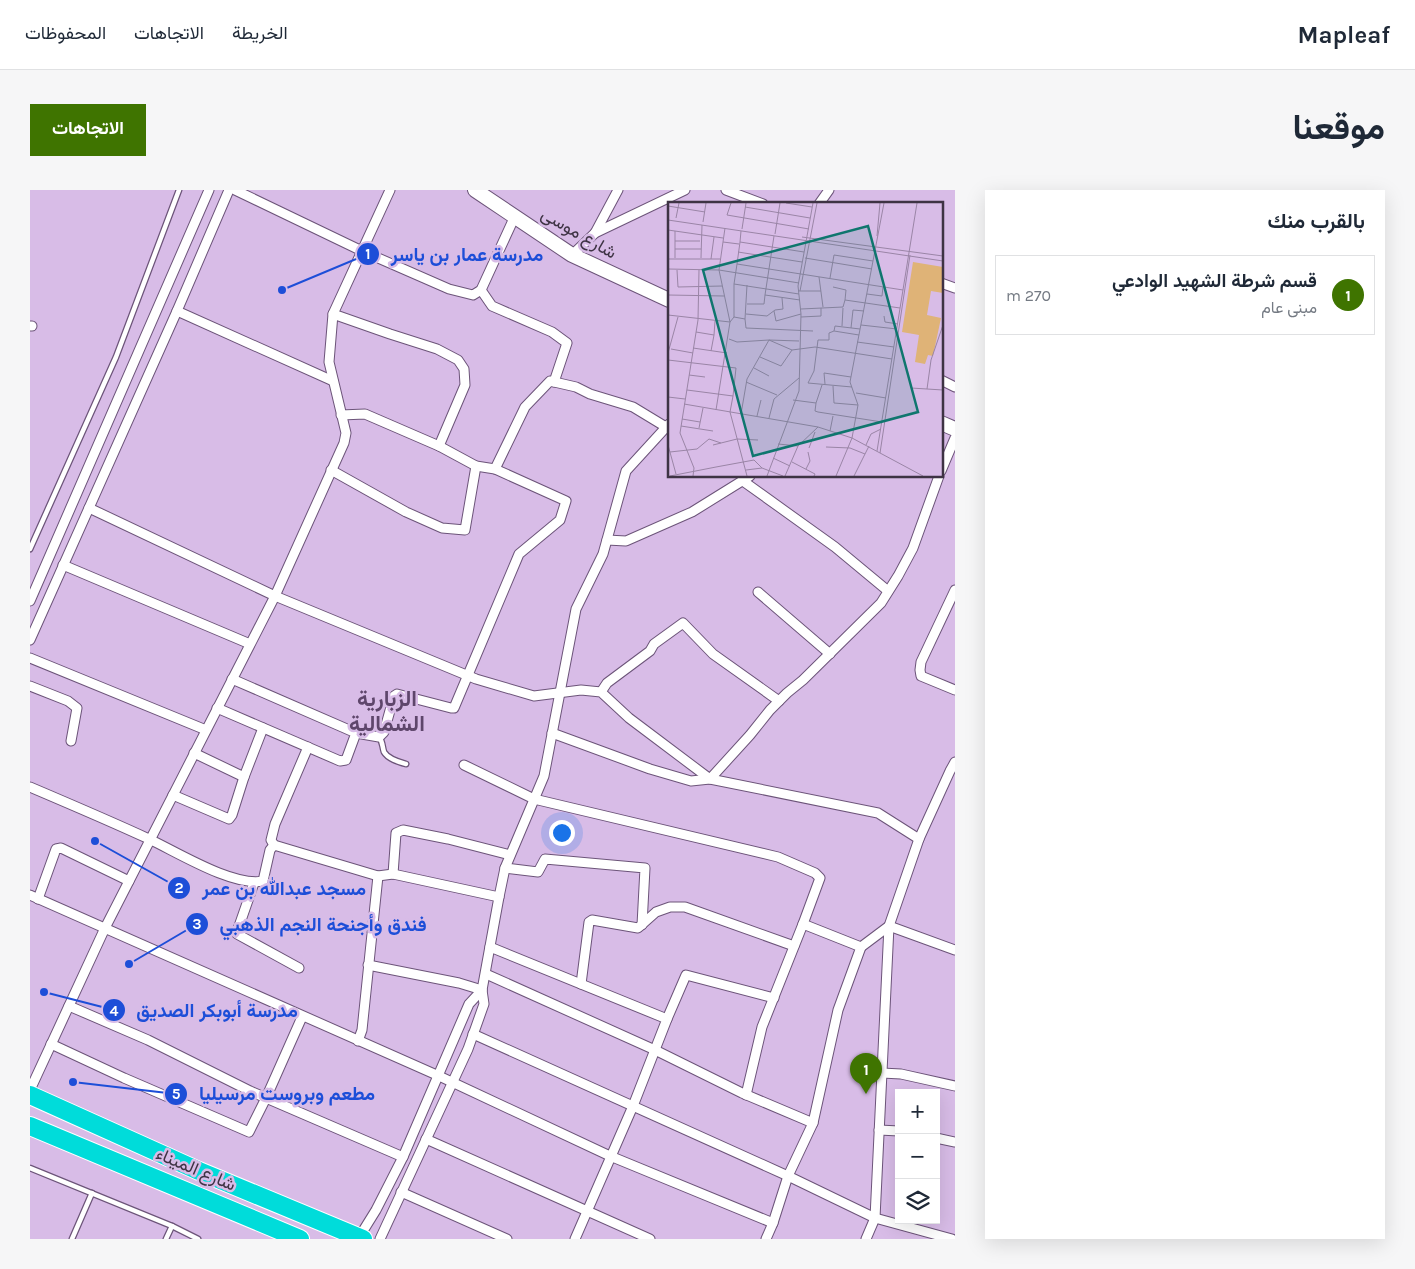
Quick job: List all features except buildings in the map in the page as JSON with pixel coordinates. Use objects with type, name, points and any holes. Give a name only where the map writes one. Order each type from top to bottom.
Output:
[{"type":"highway","name":"شارع الميناء","points":[[30,1095],[199,1171],[360,1238]]},
{"type":"highway","name":"شارع الميناء","points":[[30,1126],[300,1239]]},
{"type":"street","points":[[30,601],[209,190]]},
{"type":"street","points":[[30,640],[230,190]]},
{"type":"street","points":[[235,190],[362,252],[449,289],[473,295],[481,290],[515,216]]},
{"type":"street","points":[[30,1090],[105,928],[274,596],[345,438],[346,433],[329,362],[333,314],[390,190]]},
{"type":"street","name":"شارع موسى","points":[[475,190],[572,255],[668,300]]},
{"type":"street","points":[[572,255],[594,233],[618,190]]},
{"type":"street","points":[[594,233],[685,190]]},
{"type":"street","points":[[726,190],[758,202]]},
{"type":"street","points":[[820,202],[829,190]]},
{"type":"street","points":[[942,283],[955,288]]},
{"type":"street","points":[[481,290],[492,306],[552,332],[567,342],[554,382]]},
{"type":"street","points":[[177,311],[333,381]]},
{"type":"street","points":[[333,314],[437,349],[458,360],[464,369],[465,386],[439,446]]},
{"type":"street","points":[[942,380],[955,387]]},
{"type":"street","points":[[380,1239],[468,1049],[484,1004],[482,990],[499,897],[510,855],[544,776],[576,609],[604,554],[626,471],[668,426],[633,407],[590,394],[576,387],[550,381],[525,407],[494,469]]},
{"type":"street","points":[[232,679],[356,733],[379,737],[384,732],[394,696],[397,694],[454,708],[519,554],[560,520],[566,501],[494,469],[476,466],[439,446],[364,414],[341,415]]},
{"type":"street","points":[[942,423],[955,429]]},
{"type":"street","points":[[942,469],[955,438]]},
{"type":"street","points":[[331,470],[406,512],[442,528],[465,530],[476,466]]},
{"type":"street","points":[[710,779],[779,701],[804,680],[881,603],[913,548],[938,478]]},
{"type":"street","points":[[607,540],[626,541],[692,512],[746,479],[888,591]]},
{"type":"street","points":[[89,508],[274,596],[476,679],[534,696],[581,690],[600,692],[629,718],[710,779]]},
{"type":"street","points":[[63,566],[250,644]]},
{"type":"street","points":[[955,590],[920,662],[920,670],[921,676],[955,690]]},
{"type":"street","points":[[758,592],[830,654]]},
{"type":"street","points":[[600,692],[607,683],[683,623],[713,654],[779,701]]},
{"type":"street","points":[[30,658],[206,730]]},
{"type":"street","points":[[30,686],[68,701],[78,708],[71,741]]},
{"type":"street","points":[[217,708],[340,761],[346,760],[356,733]]},
{"type":"street","points":[[173,795],[229,820],[263,728]]},
{"type":"street","points":[[552,733],[691,782],[710,779],[878,813],[919,839]]},
{"type":"street","points":[[308,747],[275,824],[271,840],[274,845],[378,876],[393,874],[499,897]]},
{"type":"street","points":[[194,753],[244,776]]},
{"type":"street","points":[[866,1239],[875,1218],[889,926],[919,839],[952,772],[955,762]]},
{"type":"street","points":[[464,765],[534,800],[778,857],[815,873],[820,878],[762,1026],[746,1095]]},
{"type":"street","points":[[30,787],[150,839],[215,872],[254,883],[263,881],[270,850],[274,845]]},
{"type":"street","points":[[393,874],[396,833],[403,830],[448,838],[510,855]]},
{"type":"street","points":[[129,881],[61,848],[56,849],[34,897],[438,1076],[610,1156],[773,1223]]},
{"type":"street","points":[[506,868],[538,872],[545,859],[645,868],[642,925]]},
{"type":"street","points":[[358,1041],[362,1030],[378,876]]},
{"type":"street","points":[[254,883],[237,934],[299,968]]},
{"type":"street","points":[[581,984],[589,922],[592,920],[638,928],[656,912],[670,907],[685,907],[794,946]]},
{"type":"street","points":[[802,924],[861,948]]},
{"type":"street","points":[[766,1239],[788,1176],[813,1123],[838,1010],[861,948],[889,926]]},
{"type":"street","points":[[889,926],[955,950]]},
{"type":"street","points":[[490,947],[667,1019]]},
{"type":"street","points":[[368,965],[482,990]]},
{"type":"street","points":[[486,974],[656,1050],[746,1095],[813,1123]]},
{"type":"street","points":[[575,1239],[686,975],[774,998]]},
{"type":"street","points":[[360,1238],[403,1157],[469,1004],[482,990]]},
{"type":"street","points":[[69,1006],[148,1040],[266,1098],[403,1157]]},
{"type":"street","points":[[52,1044],[124,1078],[249,1132],[302,1017]]},
{"type":"street","points":[[473,1034],[788,1176],[875,1218],[952,1239]]},
{"type":"street","points":[[882,1073],[901,1074],[955,1086]]},
{"type":"street","points":[[879,1130],[895,1132]]},
{"type":"street","points":[[426,1139],[650,1239]]},
{"type":"street","points":[[940,1139],[955,1142]]},
{"type":"street","points":[[401,1192],[507,1239]]},
{"type":"lane","points":[[30,549],[116,357],[179,190]]},
{"type":"lane","points":[[379,737],[382,741],[384,752],[388,757],[406,764]]},
{"type":"lane","points":[[30,1168],[172,1226],[198,1239]]},
{"type":"lane","points":[[72,1239],[92,1193]]},
{"type":"lane","points":[[166,1239],[172,1226]]},
{"type":"place","name":"مدرسة عمار بن ياسر","points":[[282,290]]},
{"type":"place","name":"مسجد عبدالله بن عمر","points":[[95,841]]},
{"type":"place","name":"فندق وأجنحة النجم الذهبي","points":[[129,964]]},
{"type":"place","name":"مدرسة أبوبكر الصديق","points":[[44,992]]},
{"type":"place","name":"مطعم وبروست مرسيليا","points":[[73,1082]]},
{"type":"place","name":"قسم شرطة الشهيد الوادعي","points":[[866,1094]]},
{"type":"district","name":"الزبارية الشمالية","points":[[387,710]]}]
